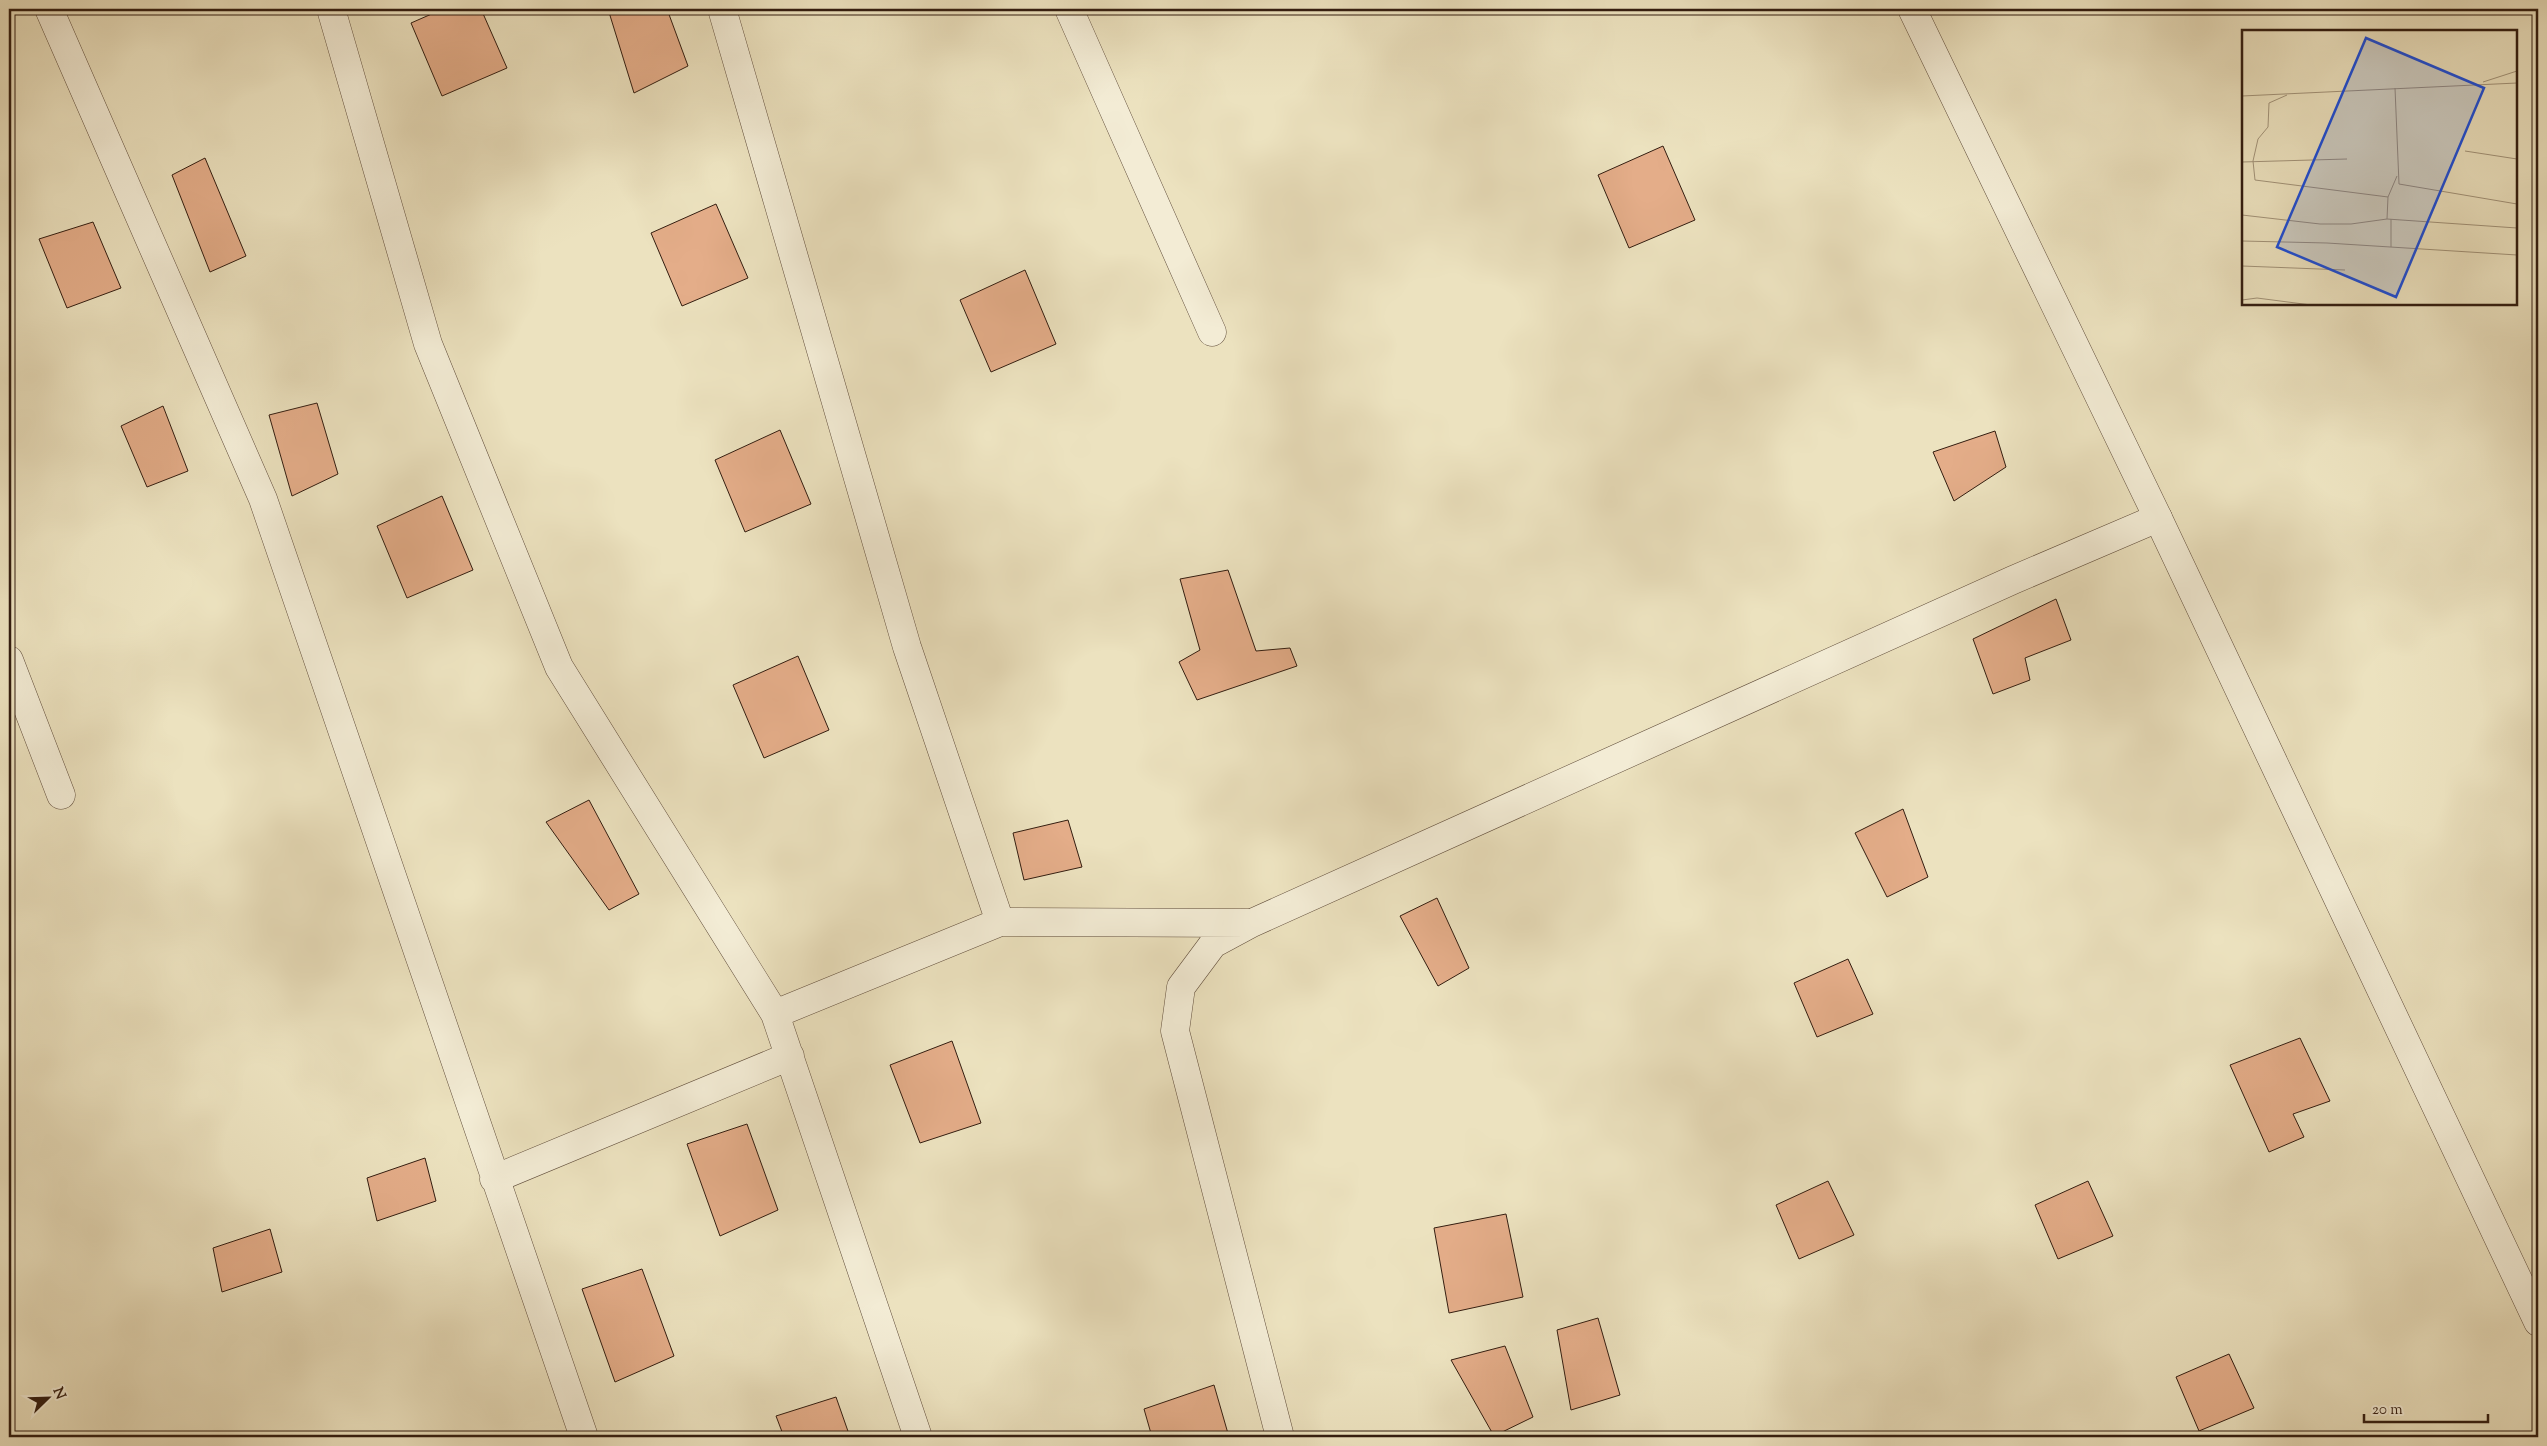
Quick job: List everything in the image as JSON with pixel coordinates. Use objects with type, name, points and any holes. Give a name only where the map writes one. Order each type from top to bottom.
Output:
[{"type":"street","points":[[49,9],[263,499],[494,1179],[584,1437]]},
{"type":"street","points":[[331,9],[428,344],[559,667],[775,1014],[918,1437]]},
{"type":"street","points":[[722,9],[906,647],[1000,922]]},
{"type":"street","points":[[1068,9],[1212,332]]},
{"type":"street","points":[[1912,9],[2158,518],[2538,1322]]},
{"type":"street","points":[[1280,1437],[1175,1031],[1181,987],[1213,944],[1252,923],[2013,580],[2158,518]]},
{"type":"street","points":[[9,660],[60,795]]},
{"type":"street","points":[[775,1014],[1000,922],[1252,923]]},
{"type":"street","points":[[494,1179],[790,1056]]},
{"type":"building","points":[[443,9],[481,9],[507,68],[442,96],[411,23]]},
{"type":"building","points":[[608,9],[667,9],[688,66],[634,93]]},
{"type":"building","points":[[1663,146],[1695,220],[1629,248],[1598,175]]},
{"type":"building","points":[[205,158],[246,256],[210,272],[172,175]]},
{"type":"building","points":[[716,204],[748,278],[682,306],[651,233]]},
{"type":"building","points":[[93,222],[121,288],[67,308],[39,239]]},
{"type":"building","points":[[1025,270],[1056,344],[991,372],[960,300]]},
{"type":"building","points":[[317,403],[338,474],[292,496],[269,415]]},
{"type":"building","points":[[163,406],[188,471],[147,487],[121,426]]},
{"type":"building","points":[[780,430],[811,504],[745,532],[715,460]]},
{"type":"building","points":[[1995,431],[2006,467],[1954,501],[1933,452]]},
{"type":"building","points":[[442,496],[473,570],[407,598],[377,526]]},
{"type":"building","points":[[1228,570],[1256,651],[1290,648],[1297,666],[1197,700],[1179,662],[1200,650],[1180,579]]},
{"type":"building","points":[[2056,599],[2071,640],[2025,658],[2030,680],[1993,694],[1973,639]]},
{"type":"building","points":[[798,656],[829,730],[764,758],[733,685]]},
{"type":"building","points":[[589,800],[639,894],[609,910],[546,822]]},
{"type":"building","points":[[1903,809],[1928,877],[1887,897],[1855,833]]},
{"type":"building","points":[[1068,820],[1082,867],[1024,880],[1013,833]]},
{"type":"building","points":[[1437,898],[1469,968],[1438,986],[1400,916]]},
{"type":"building","points":[[1848,959],[1873,1014],[1817,1037],[1794,983]]},
{"type":"building","points":[[2300,1038],[2330,1101],[2293,1114],[2304,1137],[2269,1152],[2230,1065]]},
{"type":"building","points":[[952,1041],[981,1123],[920,1143],[890,1065]]},
{"type":"building","points":[[747,1124],[778,1210],[720,1236],[687,1144]]},
{"type":"building","points":[[425,1158],[436,1201],[377,1221],[367,1178]]},
{"type":"building","points":[[1828,1181],[1854,1235],[1799,1259],[1776,1205]]},
{"type":"building","points":[[2088,1181],[2113,1236],[2058,1259],[2035,1205]]},
{"type":"building","points":[[1506,1214],[1523,1297],[1449,1313],[1434,1228]]},
{"type":"building","points":[[270,1229],[282,1272],[222,1292],[213,1248]]},
{"type":"building","points":[[642,1269],[674,1356],[615,1382],[582,1289]]},
{"type":"building","points":[[1598,1318],[1620,1395],[1571,1410],[1557,1330]]},
{"type":"building","points":[[1505,1346],[1533,1417],[1494,1436],[1451,1360]]},
{"type":"building","points":[[2229,1354],[2254,1408],[2199,1431],[2176,1377]]},
{"type":"building","points":[[1214,1385],[1229,1437],[1152,1437],[1144,1409]]},
{"type":"building","points":[[836,1397],[850,1437],[784,1437],[776,1416]]}]
